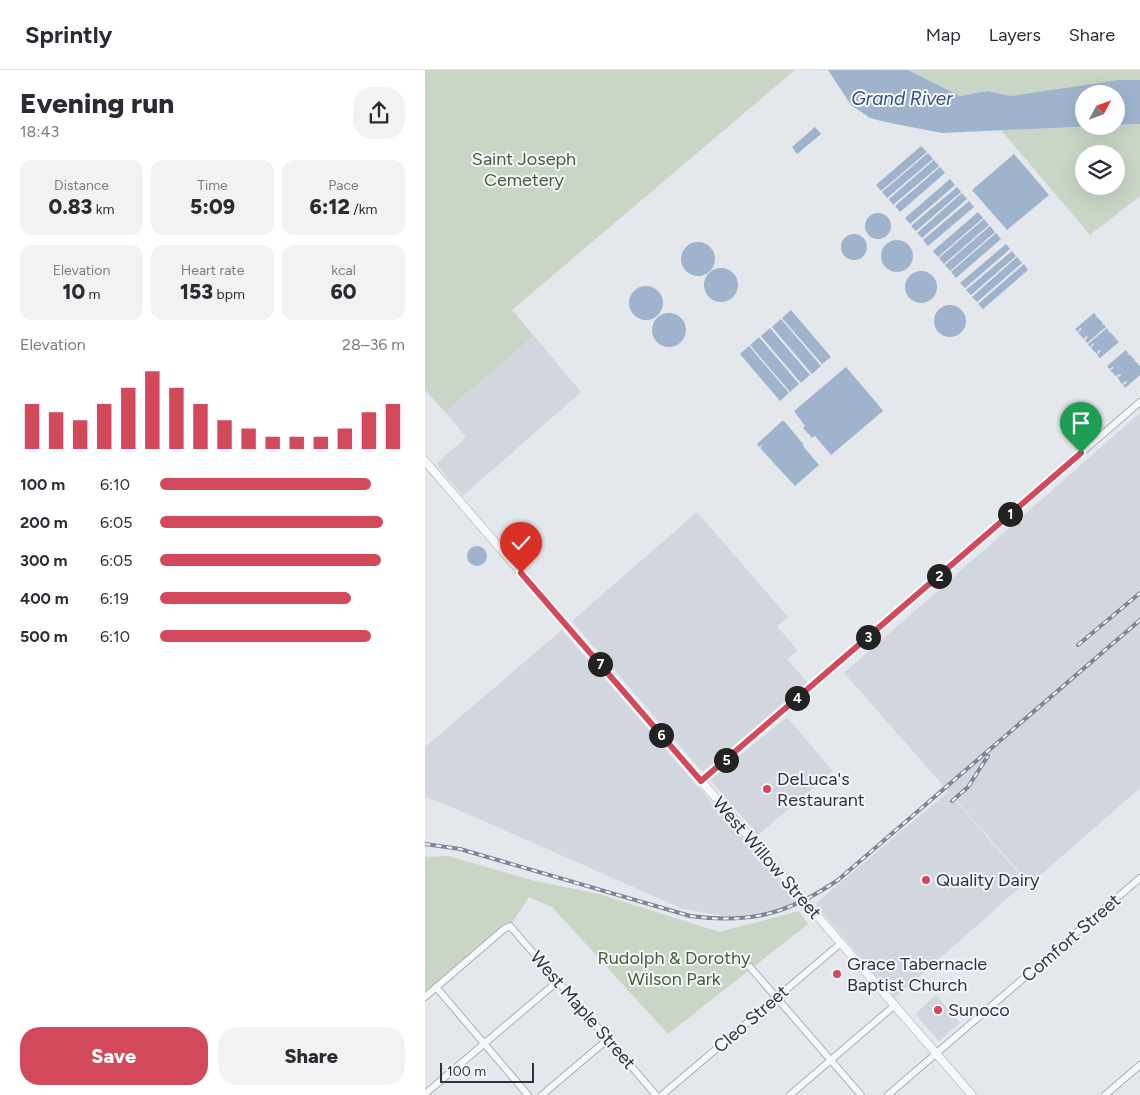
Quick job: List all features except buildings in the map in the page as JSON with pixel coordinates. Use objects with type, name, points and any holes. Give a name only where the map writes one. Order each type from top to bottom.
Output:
[{"type":"street","points":[[701,781],[1140,402]]},
{"type":"street","name":"West Willow Street","points":[[425,462],[972,1095]]},
{"type":"street","name":"Comfort Street","points":[[888,1095],[1140,878]]},
{"type":"street","name":"West Maple Street","points":[[436,988],[510,926],[656,1095]]},
{"type":"street","name":"Cleo Street","points":[[662,1095],[841,943]]},
{"type":"street","points":[[751,967],[861,1095]]},
{"type":"street","points":[[425,1094],[558,981]]},
{"type":"street","points":[[425,997],[436,988],[528,1095]]},
{"type":"street","points":[[790,1095],[895,1006]]},
{"type":"street","points":[[543,1095],[608,1039]]},
{"type":"street","points":[[1105,1095],[1140,1065]]},
{"type":"shaded area","points":[[534,336],[581,392],[465,494],[464,497],[436,464],[466,437],[445,412]]},
{"type":"shaded area","points":[[1140,413],[1140,788],[1030,884],[844,673]]},
{"type":"shaded area","points":[[697,512],[788,617],[777,626],[798,651],[787,659],[808,683],[704,771],[700,769],[572,621]]},
{"type":"shaded area","points":[[562,630],[799,903],[772,912],[730,917],[683,909],[425,797],[425,747]]},
{"type":"shaded area","points":[[787,717],[833,771],[758,835],[710,780]]},
{"type":"shaded area","points":[[948,792],[1026,882],[895,998],[815,904]]},
{"type":"shaded area","points":[[936,995],[960,1023],[939,1041],[915,1014]]},
{"type":"green space","name":"Saint Joseph Cemetery","points":[[425,70],[795,70],[512,310],[534,336],[445,412],[425,390]]},
{"type":"green space","points":[[908,70],[1140,70],[1140,86],[1075,85],[1075,91],[1011,96],[988,91],[960,96]]},
{"type":"green space","points":[[1140,124],[1140,196],[1090,235],[1001,130],[1075,127],[1075,135],[1125,135],[1125,125]]},
{"type":"green space","name":"Rudolph & Dorothy Wilson Park","points":[[448,856],[535,881],[599,894],[719,932],[799,911],[808,924],[668,1034],[552,907],[529,897],[510,926],[425,998],[425,857]]},
{"type":"water","name":"Grand River","points":[[828,70],[908,70],[960,96],[988,91],[1011,96],[1075,87],[1075,127],[942,133],[870,118],[851,105]]},
{"type":"water","name":"Grand River","points":[[1119,80],[1140,80],[1140,124],[1125,125],[1125,85],[1085,85]]},
{"type":"water","points":[[815,127],[821,134],[797,154],[792,147]]},
{"type":"water","points":[[921,146],[927,152],[881,191],[876,185]]},
{"type":"water","points":[[928,153],[933,159],[887,198],[882,192]]},
{"type":"water","points":[[1014,154],[1049,195],[1007,230],[972,190]]},
{"type":"water","points":[[934,160],[939,166],[893,205],[889,199]]},
{"type":"water","points":[[940,167],[945,173],[900,212],[895,206]]},
{"type":"water","points":[[950,179],[955,185],[910,224],[905,218]]},
{"type":"water","points":[[957,187],[961,192],[916,231],[911,226]]},
{"type":"water","points":[[962,193],[967,199],[922,238],[917,233]]},
{"type":"water","points":[[969,201],[974,207],[928,246],[923,240]]},
{"type":"water","points":[[978,212],[983,218],[938,257],[933,251]]},
{"type":"water","points":[[878,213],[887,217],[891,226],[887,235],[878,239],[869,235],[865,226],[869,217]]},
{"type":"water","points":[[984,219],[989,225],[944,264],[939,258]]},
{"type":"water","points":[[990,226],[995,232],[950,271],[945,265]]},
{"type":"water","points":[[996,233],[1001,239],[956,278],[951,272]]},
{"type":"water","points":[[854,234],[863,238],[867,247],[863,256],[854,260],[845,256],[841,247],[845,238]]},
{"type":"water","points":[[897,240],[903,241],[908,245],[912,250],[912,262],[908,267],[903,271],[897,272],[891,271],[886,267],[882,262],[881,256],[882,250],[886,245],[891,241]]},
{"type":"water","points":[[698,242],[705,243],[710,247],[714,252],[714,266],[710,271],[705,275],[698,276],[691,275],[686,271],[682,266],[681,259],[682,252],[686,247],[691,243]]},
{"type":"water","points":[[1006,244],[1010,249],[965,288],[960,283]]},
{"type":"water","points":[[1012,251],[1016,256],[971,295],[966,290]]},
{"type":"water","points":[[1017,257],[1022,263],[977,302],[972,297]]},
{"type":"water","points":[[1024,264],[1028,270],[983,309],[978,304]]},
{"type":"water","points":[[721,268],[728,269],[733,273],[737,278],[737,292],[733,297],[728,301],[721,302],[714,301],[709,297],[705,292],[704,285],[705,278],[709,273],[714,269]]},
{"type":"water","points":[[921,271],[927,272],[932,276],[936,281],[936,293],[932,298],[927,302],[921,303],[915,302],[910,298],[906,293],[905,287],[906,281],[910,276],[915,272]]},
{"type":"water","points":[[646,286],[653,287],[658,291],[662,296],[662,310],[658,315],[653,319],[646,320],[639,319],[634,315],[630,310],[629,303],[630,296],[634,291],[639,287]]},
{"type":"water","points":[[950,305],[956,306],[961,310],[965,315],[965,327],[961,332],[956,336],[950,337],[944,336],[939,332],[935,327],[934,321],[935,315],[939,310],[944,306]]},
{"type":"water","points":[[791,310],[831,357],[822,364],[782,318]]},
{"type":"water","points":[[669,313],[676,314],[681,318],[685,323],[685,337],[681,342],[676,346],[669,347],[662,346],[657,342],[653,337],[652,330],[653,323],[657,318],[662,314]]},
{"type":"water","points":[[1094,313],[1097,316],[1095,318],[1097,317],[1103,323],[1101,326],[1104,324],[1106,327],[1087,343],[1085,340],[1088,337],[1086,336],[1084,339],[1078,333],[1082,329],[1080,328],[1078,332],[1075,329]]},
{"type":"water","points":[[781,319],[821,366],[812,374],[772,327]]},
{"type":"water","points":[[770,328],[810,375],[801,383],[761,336]]},
{"type":"water","points":[[1107,328],[1108,333],[1110,332],[1116,338],[1114,340],[1116,339],[1119,342],[1100,358],[1097,355],[1101,351],[1099,350],[1097,354],[1091,348],[1094,344],[1090,347],[1088,344]]},
{"type":"water","points":[[759,337],[799,384],[790,392],[750,345]]},
{"type":"water","points":[[749,346],[789,393],[780,401],[740,354]]},
{"type":"water","points":[[1126,350],[1127,355],[1129,354],[1135,360],[1133,363],[1135,361],[1140,366],[1140,375],[1125,388],[1123,385],[1127,383],[1126,381],[1122,384],[1117,377],[1121,376],[1120,374],[1116,376],[1110,370],[1114,368],[1109,369],[1107,366]]},
{"type":"water","points":[[846,367],[883,411],[831,455],[815,436],[812,438],[803,428],[805,426],[794,411]]},
{"type":"water","points":[[784,421],[819,465],[795,486],[760,448],[763,444],[759,447],[757,444]]},
{"type":"water","points":[[477,546],[484,549],[487,556],[484,563],[477,566],[470,563],[467,556],[470,549]]},
{"type":"railway","points":[[1078,645],[1140,593]]},
{"type":"railway","points":[[425,844],[460,849],[690,916],[731,919],[768,914],[802,901],[838,880],[1140,620]]},
{"type":"railway","points":[[952,801],[968,787],[988,756]]},
{"type":"place","name":"DeLuca's Restaurant","points":[[767,789]]},
{"type":"place","name":"Quality Dairy","points":[[926,880]]},
{"type":"place","name":"Grace Tabernacle Baptist Church","points":[[837,974]]},
{"type":"place","name":"Sunoco","points":[[938,1010]]},
{"type":"route","points":[[521,573],[701,781],[1081,453]]}]
